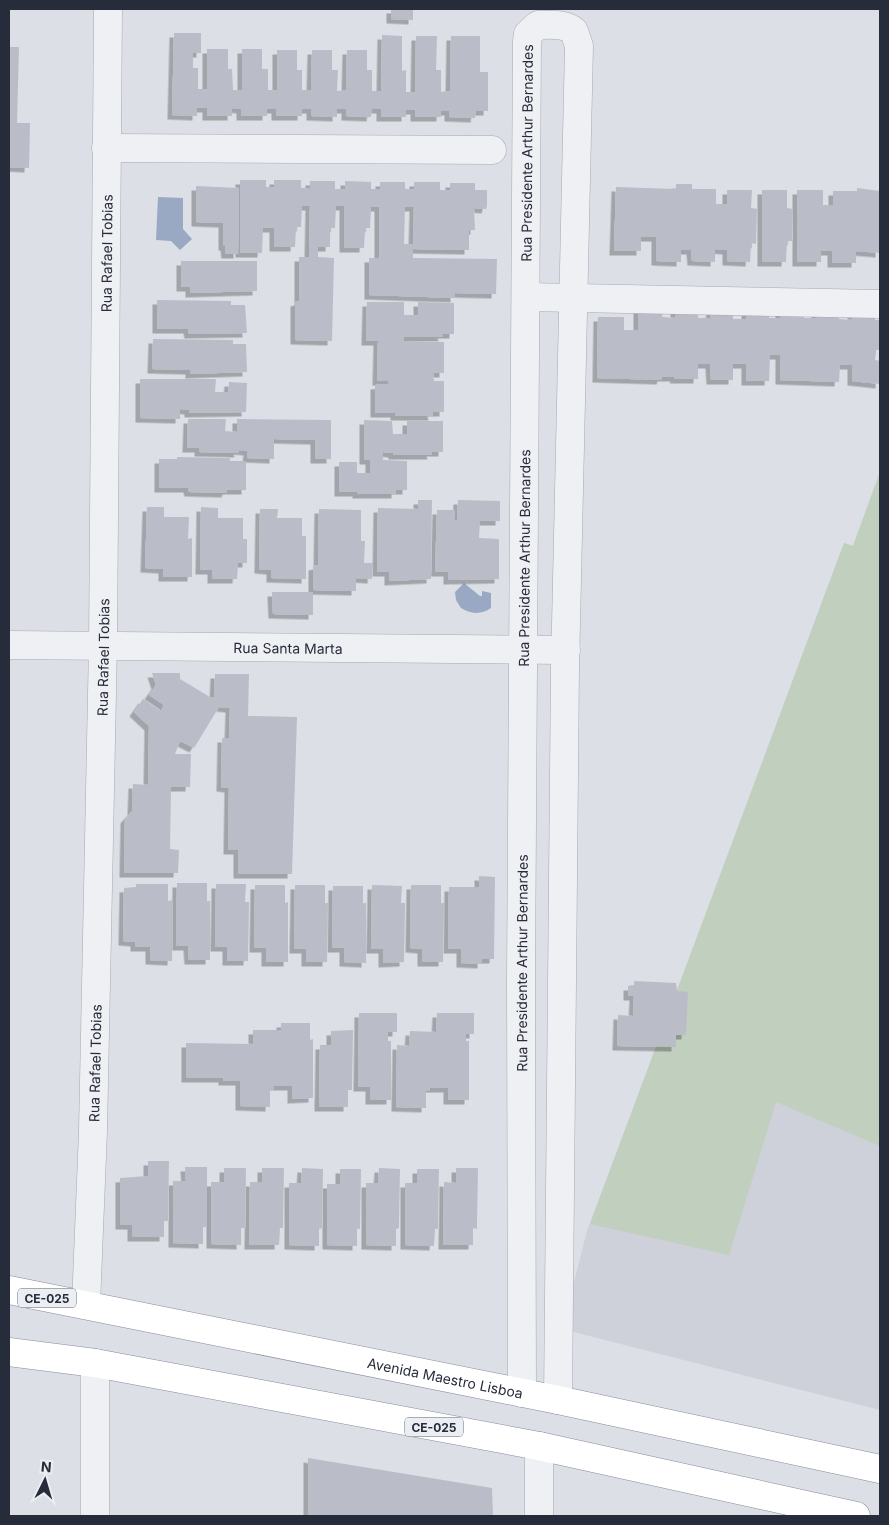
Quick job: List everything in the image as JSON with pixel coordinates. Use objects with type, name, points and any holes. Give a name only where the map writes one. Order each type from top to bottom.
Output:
[{"type":"highway","name":"Avenida Maestro Lisboa","points":[[9,1290],[558,1400],[880,1469]]},
{"type":"highway","name":"CE-025","points":[[9,1352],[95,1363],[539,1446],[856,1516]]},
{"type":"street","name":"Rua Rafael Tobias","points":[[86,1306],[93,1131],[103,645],[108,9]]},
{"type":"street","name":"Rua Presidente Arthur Bernardes","points":[[522,1393],[521,981],[527,41],[528,34],[538,25],[556,25],[571,28],[578,40],[566,650],[558,1400]]},
{"type":"street","points":[[106,148],[492,150]]},
{"type":"street","points":[[526,297],[880,304]]},
{"type":"street","name":"Rua Santa Marta","points":[[9,644],[566,650]]},
{"type":"street","points":[[521,981],[562,982]]},
{"type":"street","points":[[95,1363],[95,1516]]},
{"type":"street","points":[[539,1446],[539,1516]]},
{"type":"shaded area","points":[[880,472],[880,1410],[562,1329],[587,1231],[844,543],[853,546]]},
{"type":"green space","points":[[880,472],[880,1146],[776,1102],[729,1255],[590,1224],[844,543],[853,546]]},
{"type":"water","points":[[158,197],[183,198],[183,229],[192,239],[180,250],[171,241],[156,240]]},
{"type":"water","points":[[464,583],[480,596],[482,596],[482,591],[491,593],[491,608],[476,613],[468,612],[461,608],[456,600],[455,592]]},
{"type":"building","points":[[391,9],[413,9],[413,20],[391,19]]},
{"type":"building","points":[[174,33],[201,33],[201,53],[193,53],[193,68],[198,68],[198,89],[207,89],[207,49],[228,49],[228,69],[232,69],[233,90],[242,90],[242,49],[262,49],[262,69],[268,69],[268,90],[277,90],[277,50],[297,50],[297,70],[302,70],[302,90],[311,90],[312,50],[332,50],[332,70],[338,70],[337,91],[346,90],[347,50],[367,50],[367,70],[372,70],[372,91],[381,91],[382,35],[402,36],[402,71],[406,70],[406,92],[415,92],[416,36],[437,36],[436,70],[441,70],[441,92],[450,91],[451,36],[480,36],[480,72],[488,72],[488,111],[476,111],[475,118],[449,117],[449,111],[441,111],[441,117],[415,117],[415,110],[406,110],[406,117],[381,117],[381,109],[372,109],[371,117],[346,116],[346,109],[337,109],[337,117],[311,116],[311,109],[302,109],[302,116],[276,116],[276,109],[267,109],[267,116],[241,116],[241,109],[232,108],[232,116],[207,116],[207,108],[197,108],[197,116],[172,115]]},
{"type":"building","points":[[9,47],[19,47],[17,123],[30,123],[29,168],[9,167]]},
{"type":"building","points":[[240,180],[266,180],[266,187],[274,187],[274,180],[301,180],[301,188],[310,188],[310,181],[335,181],[335,189],[345,189],[345,181],[371,182],[371,189],[380,189],[380,182],[405,182],[405,189],[414,189],[414,182],[440,182],[440,190],[450,190],[450,183],[475,183],[475,190],[487,190],[487,206],[486,209],[474,208],[475,230],[469,230],[469,250],[413,249],[413,258],[497,259],[496,294],[455,293],[455,298],[369,295],[369,258],[379,258],[379,207],[371,207],[370,228],[365,228],[364,248],[344,248],[344,206],[336,206],[335,228],[330,228],[330,247],[318,247],[318,257],[334,258],[332,341],[295,340],[295,302],[299,301],[299,257],[309,257],[310,206],[302,206],[301,227],[296,227],[295,247],[274,247],[274,228],[263,228],[262,253],[240,253]],"holes":[[[405,207],[414,207],[413,244],[404,244]]]},
{"type":"building","points":[[676,184],[692,184],[692,189],[716,189],[716,204],[727,204],[727,190],[752,190],[751,208],[757,209],[756,244],[751,243],[750,262],[727,261],[727,250],[715,249],[715,262],[692,261],[691,250],[681,250],[681,262],[656,261],[656,237],[641,237],[641,251],[614,251],[616,187],[676,189]]},
{"type":"building","points":[[196,186],[239,188],[238,254],[226,254],[225,246],[223,246],[223,223],[196,222]]},
{"type":"building","points":[[857,188],[880,191],[880,253],[856,251],[856,263],[832,263],[832,251],[821,251],[821,262],[797,262],[797,190],[823,190],[823,205],[833,205],[833,191],[857,191]]},
{"type":"building","points":[[762,190],[787,190],[787,208],[793,209],[792,241],[787,241],[786,262],[762,262]]},
{"type":"building","points":[[181,261],[257,261],[257,291],[190,293],[190,287],[181,287]]},
{"type":"building","points":[[157,300],[231,301],[231,305],[245,305],[247,333],[189,334],[188,329],[157,329]]},
{"type":"building","points":[[367,302],[404,302],[404,315],[418,315],[418,302],[454,303],[454,334],[442,334],[443,337],[404,337],[404,341],[444,342],[444,373],[433,373],[434,381],[444,381],[444,412],[432,412],[433,416],[395,416],[395,413],[375,413],[375,385],[388,384],[388,381],[377,381],[378,341],[366,341]]},
{"type":"building","points":[[638,307],[663,308],[662,317],[675,318],[675,308],[698,308],[698,318],[710,318],[711,308],[733,308],[733,319],[746,319],[746,308],[769,310],[769,318],[780,318],[780,308],[804,310],[804,318],[816,318],[816,309],[840,310],[839,319],[852,320],[852,310],[875,310],[875,320],[880,320],[880,350],[876,350],[875,360],[880,361],[880,384],[852,381],[852,365],[840,365],[839,382],[780,380],[780,355],[770,355],[769,381],[746,381],[746,364],[733,364],[733,380],[711,380],[710,364],[698,364],[698,379],[674,379],[675,377],[662,377],[661,380],[597,378],[598,317],[624,317],[624,330],[638,330]]},
{"type":"building","points":[[153,339],[233,340],[233,344],[246,344],[247,372],[190,374],[190,370],[152,369]]},
{"type":"building","points":[[140,379],[216,379],[215,392],[228,392],[229,382],[247,383],[246,412],[189,413],[189,410],[180,409],[180,419],[140,418]]},
{"type":"building","points":[[188,419],[226,419],[225,431],[237,432],[237,419],[331,420],[331,459],[315,459],[315,440],[274,439],[274,459],[247,458],[248,451],[238,450],[239,453],[199,452],[199,448],[187,448]]},
{"type":"building","points":[[364,420],[392,421],[393,434],[407,434],[407,421],[443,421],[443,452],[431,452],[432,455],[393,455],[393,453],[383,452],[383,460],[407,461],[407,490],[396,490],[396,494],[339,492],[339,462],[357,462],[357,473],[370,473],[370,460],[364,460]]},
{"type":"building","points":[[177,457],[230,458],[230,461],[246,461],[246,490],[227,490],[226,493],[189,492],[188,488],[159,488],[159,459],[177,459]]},
{"type":"building","points":[[418,500],[432,500],[431,579],[389,581],[389,572],[377,572],[378,508],[418,509]]},
{"type":"building","points":[[458,500],[500,501],[500,521],[480,521],[479,538],[499,539],[499,579],[448,580],[448,572],[435,572],[437,510],[455,510],[454,520],[457,520]]},
{"type":"building","points":[[147,507],[164,507],[164,517],[189,517],[188,539],[192,538],[192,577],[163,577],[163,569],[145,568]]},
{"type":"building","points":[[201,507],[218,508],[218,518],[243,518],[243,539],[247,539],[247,563],[238,563],[237,579],[212,579],[212,570],[200,570]]},
{"type":"building","points":[[260,509],[278,509],[277,518],[302,518],[302,536],[306,536],[306,579],[271,578],[271,570],[259,569]]},
{"type":"building","points":[[319,509],[361,510],[361,541],[365,541],[364,563],[373,563],[372,579],[356,578],[356,591],[313,590],[313,566],[318,565]]},
{"type":"building","points":[[272,592],[313,592],[313,615],[273,614]]},
{"type":"building","points":[[152,673],[180,673],[180,679],[210,697],[214,697],[215,674],[249,674],[248,716],[297,717],[292,874],[238,874],[238,850],[228,850],[229,788],[221,787],[222,738],[229,738],[230,708],[219,707],[194,748],[180,741],[175,754],[191,754],[190,787],[171,787],[170,849],[179,850],[178,873],[124,873],[125,819],[132,811],[133,784],[148,785],[149,726],[134,712],[143,699],[161,711],[164,705],[149,695],[156,685]]},
{"type":"building","points":[[479,876],[495,877],[494,959],[482,959],[482,964],[461,963],[461,949],[448,949],[449,887],[479,887]]},
{"type":"building","points":[[177,883],[207,883],[207,901],[210,901],[210,960],[189,960],[188,946],[176,946]]},
{"type":"building","points":[[136,884],[168,884],[168,901],[173,900],[172,961],[150,960],[150,947],[135,947],[135,942],[123,941],[124,888],[136,887]]},
{"type":"building","points":[[216,884],[246,884],[245,902],[249,902],[248,961],[227,961],[227,947],[215,947]]},
{"type":"building","points":[[255,885],[285,885],[285,903],[288,902],[288,962],[266,962],[266,948],[254,948]]},
{"type":"building","points":[[295,885],[325,885],[325,903],[328,903],[327,962],[306,962],[306,949],[294,949]]},
{"type":"building","points":[[372,885],[402,886],[401,903],[405,903],[404,962],[383,963],[383,949],[371,949]]},
{"type":"building","points":[[411,885],[441,885],[441,903],[444,903],[443,962],[422,962],[422,949],[410,948]]},
{"type":"building","points":[[333,886],[363,886],[363,903],[366,903],[366,963],[344,962],[344,948],[332,948]]},
{"type":"building","points":[[634,981],[676,983],[677,991],[688,992],[686,1035],[676,1035],[676,1047],[617,1046],[618,1015],[633,1016],[634,996],[628,996],[628,986],[634,986]]},
{"type":"building","points":[[359,1013],[397,1013],[397,1032],[388,1032],[388,1041],[391,1041],[391,1100],[370,1100],[370,1087],[358,1087]]},
{"type":"building","points":[[437,1013],[474,1013],[474,1034],[466,1034],[466,1041],[469,1041],[469,1100],[448,1100],[448,1088],[430,1088],[430,1091],[426,1091],[426,1108],[396,1107],[397,1045],[409,1046],[410,1031],[436,1032]]},
{"type":"building","points":[[281,1023],[310,1023],[310,1040],[313,1039],[313,1098],[292,1099],[292,1086],[274,1086],[274,1090],[270,1090],[270,1107],[240,1106],[240,1081],[223,1081],[223,1078],[186,1078],[186,1043],[253,1044],[253,1030],[281,1030]]},
{"type":"building","points":[[353,1030],[352,1090],[348,1090],[348,1107],[319,1107],[320,1045],[331,1045],[331,1031]]},
{"type":"building","points":[[148,1161],[169,1161],[168,1221],[164,1221],[164,1237],[132,1237],[132,1225],[120,1225],[120,1178],[148,1176]]},
{"type":"building","points":[[185,1167],[207,1167],[207,1227],[203,1227],[203,1244],[173,1243],[173,1181],[186,1181]]},
{"type":"building","points":[[224,1168],[246,1168],[245,1228],[241,1228],[241,1245],[211,1244],[211,1182],[224,1182]]},
{"type":"building","points":[[262,1168],[284,1168],[283,1228],[280,1228],[279,1245],[249,1245],[250,1182],[262,1182]]},
{"type":"building","points":[[302,1168],[323,1169],[322,1228],[319,1229],[319,1246],[289,1245],[289,1183],[301,1183]]},
{"type":"building","points":[[379,1168],[400,1169],[399,1228],[396,1229],[396,1246],[366,1245],[366,1183],[378,1183]]},
{"type":"building","points":[[456,1168],[478,1168],[477,1229],[473,1228],[473,1245],[443,1245],[444,1182],[456,1183]]},
{"type":"building","points":[[340,1169],[361,1169],[360,1229],[357,1229],[357,1246],[327,1245],[327,1184],[340,1184]]},
{"type":"building","points":[[417,1169],[439,1169],[438,1229],[435,1229],[434,1246],[405,1245],[405,1183],[417,1183]]},
{"type":"building","points":[[308,1458],[492,1488],[493,1516],[308,1516]]}]
